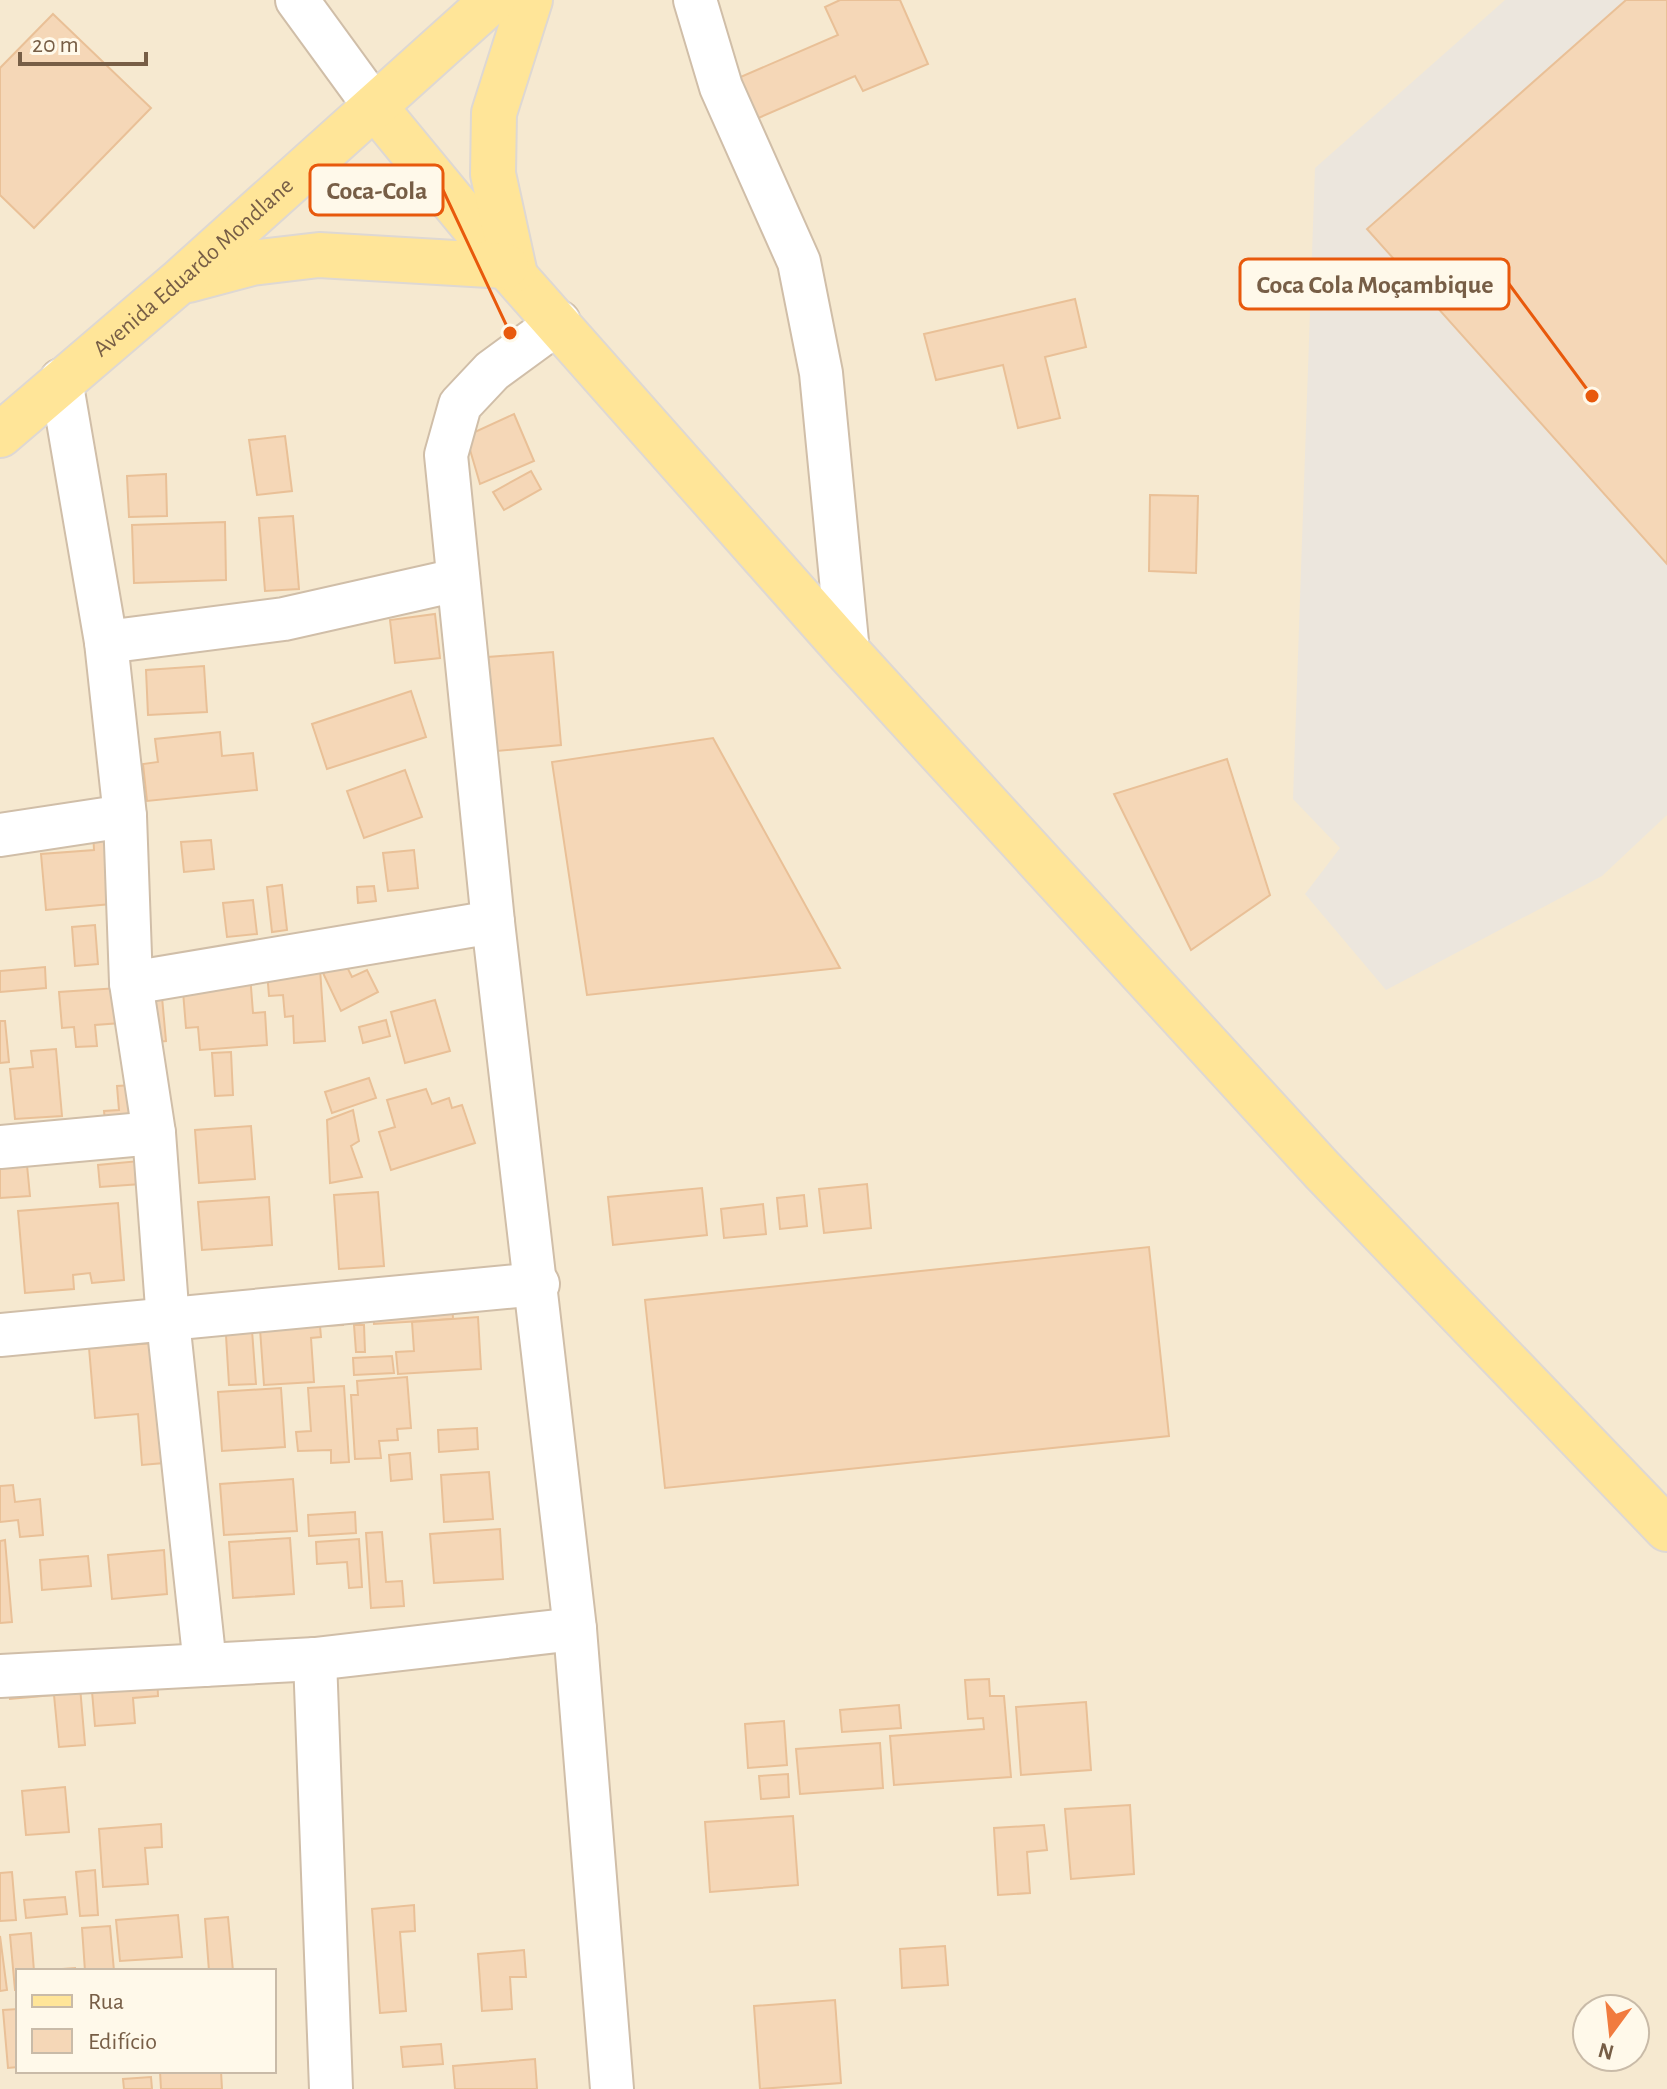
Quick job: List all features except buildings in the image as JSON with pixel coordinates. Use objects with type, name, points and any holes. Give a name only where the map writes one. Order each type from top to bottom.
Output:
[{"type":"main road","name":"Avenida Eduardo Mondlane","points":[[0,435],[179,282],[493,0]]},
{"type":"main road","points":[[511,271],[493,174],[494,113],[530,0]]},
{"type":"main road","points":[[375,107],[511,271],[848,652],[1322,1170],[1667,1529]]},
{"type":"main road","points":[[179,282],[252,263],[319,255],[511,271]]},
{"type":"street","points":[[297,0],[375,107]]},
{"type":"street","points":[[695,0],[721,87],[799,262],[821,373],[848,652]]},
{"type":"street","points":[[559,322],[492,371],[460,405],[446,455],[493,922],[538,1284],[575,1629],[612,2089]]},
{"type":"street","points":[[61,380],[106,642],[125,816],[131,983],[154,1133],[168,1321],[205,1665]]},
{"type":"street","points":[[106,642],[284,619],[457,580]]},
{"type":"street","points":[[0,835],[125,816]]},
{"type":"street","points":[[131,983],[493,922]]},
{"type":"street","points":[[0,1147],[154,1133]]},
{"type":"street","points":[[0,1335],[538,1284]]},
{"type":"street","points":[[0,1676],[315,1659],[575,1629]]},
{"type":"street","points":[[315,1659],[331,2089]]},
{"type":"shaded area","points":[[0,0],[1667,0],[1667,2089],[0,2089]]},
{"type":"shaded area","points":[[1505,0],[1667,0],[1667,815],[1602,876],[1386,990],[1305,894],[1340,848],[1293,799],[1315,168]]},
{"type":"place","name":"Coca-Cola","points":[[510,333]]},
{"type":"place","name":"Coca Cola Moçambique","points":[[1592,396]]}]
